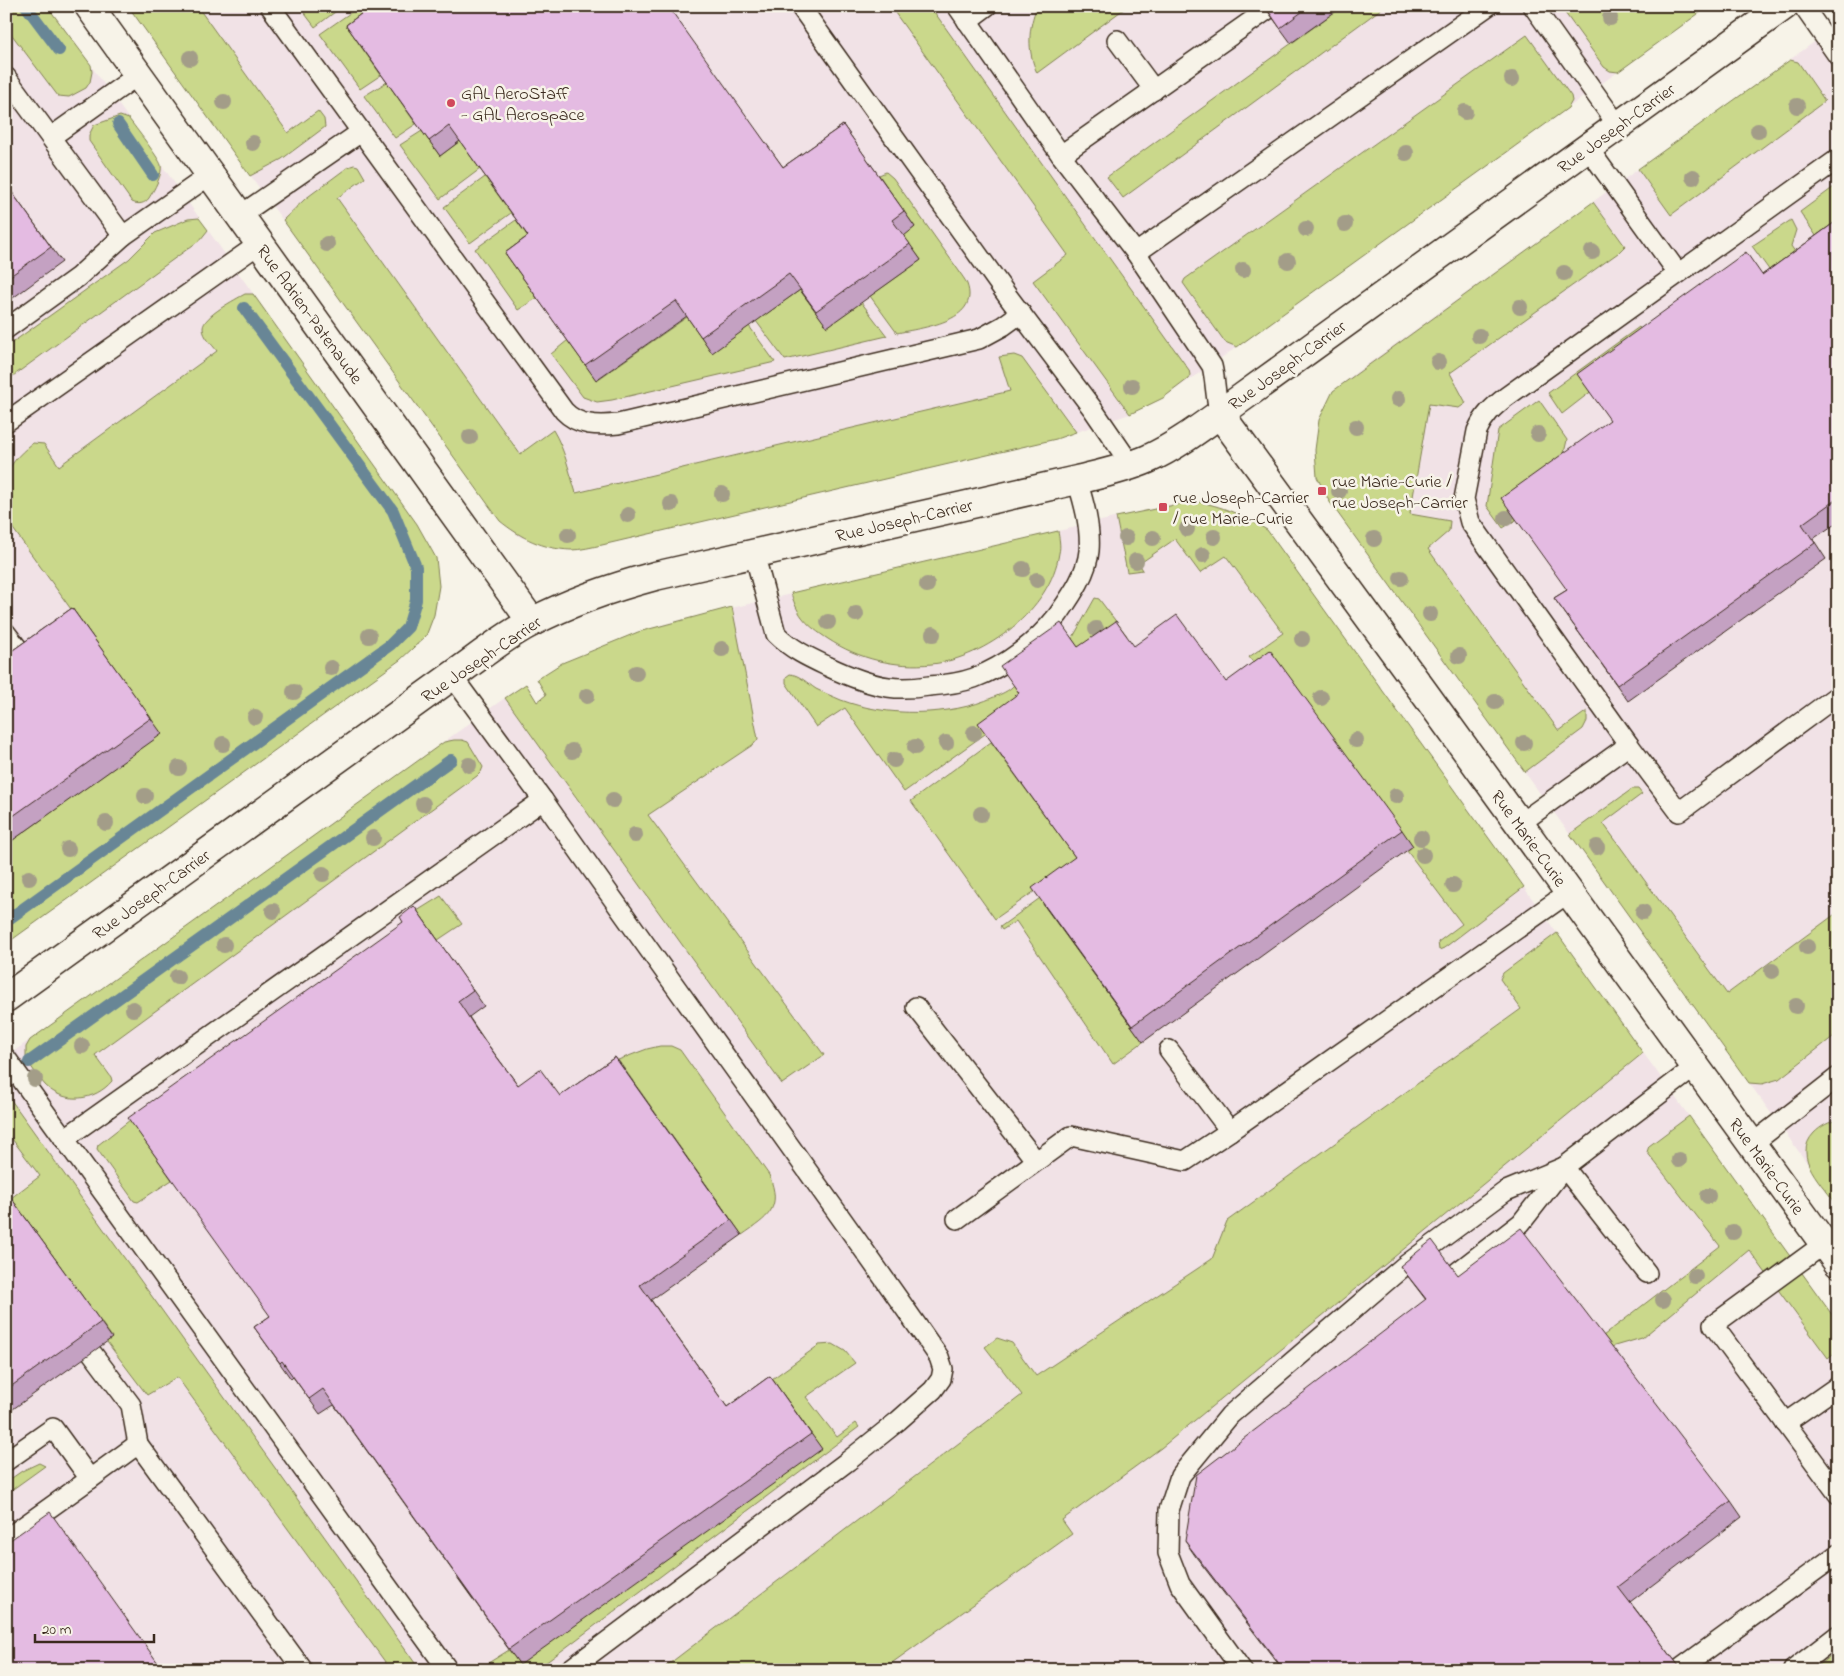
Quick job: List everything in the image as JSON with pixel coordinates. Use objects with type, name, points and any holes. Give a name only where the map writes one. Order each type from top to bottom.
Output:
[{"type":"street","name":"Rue Adrien-Patenaude","points":[[89,6],[532,622]]},
{"type":"street","name":"Rue Joseph-Carrier","points":[[6,998],[452,676],[532,622],[628,583],[1077,480],[1131,465],[1170,447],[1220,414],[1784,6]]},
{"type":"street","name":"Rue Marie-Curie","points":[[1220,414],[1831,1253]]},
{"type":"lane","points":[[270,6],[564,412],[572,419],[600,426],[618,424],[979,339],[1003,326],[1021,313]]},
{"type":"lane","points":[[800,6],[1021,313],[1092,408],[1131,465]]},
{"type":"lane","points":[[987,6],[962,13],[1061,155],[1136,253],[1212,366],[1216,400],[1220,414]]},
{"type":"lane","points":[[1136,253],[1488,6]]},
{"type":"lane","points":[[1532,6],[1619,126]]},
{"type":"lane","points":[[1803,6],[1838,56]]},
{"type":"lane","points":[[1061,155],[1267,10]]},
{"type":"lane","points":[[1117,40],[1154,90]]},
{"type":"lane","points":[[51,137],[138,75]]},
{"type":"lane","points":[[6,77],[123,236]]},
{"type":"lane","points":[[239,216],[361,132]]},
{"type":"lane","points":[[1588,148],[1678,273]]},
{"type":"lane","points":[[1838,159],[1491,409],[1482,420],[1477,431],[1464,499],[1470,522],[1679,812],[1838,695]]},
{"type":"lane","points":[[6,329],[78,277],[123,236],[210,175]]},
{"type":"lane","points":[[6,422],[259,244]]},
{"type":"lane","points":[[754,553],[776,634],[784,642],[804,655],[856,678],[888,687],[914,688],[946,685],[972,679],[996,668],[1019,652],[1052,622],[1070,598],[1084,571],[1089,552],[1087,514],[1077,480]]},
{"type":"lane","points":[[6,633],[29,663]]},
{"type":"lane","points":[[452,676],[857,1238],[939,1357],[943,1369],[941,1379],[933,1390],[898,1422],[848,1462],[569,1670]]},
{"type":"lane","points":[[1519,824],[1629,745]]},
{"type":"lane","points":[[64,1139],[543,800]]},
{"type":"lane","points":[[957,1219],[1072,1136],[1185,1161],[1568,893]]},
{"type":"lane","points":[[916,1007],[1036,1161]]},
{"type":"lane","points":[[1170,1050],[1230,1131]]},
{"type":"lane","points":[[6,1058],[448,1670]]},
{"type":"lane","points":[[1242,1670],[1180,1584],[1168,1553],[1169,1510],[1180,1476],[1230,1415],[1404,1267],[1506,1191],[1564,1166],[1695,1067]]},
{"type":"lane","points":[[1752,1144],[1838,1077]]},
{"type":"lane","points":[[1564,1166],[1647,1273]]},
{"type":"lane","points":[[1456,1274],[1521,1223],[1564,1166]]},
{"type":"lane","points":[[1831,1253],[1713,1325],[1838,1494]]},
{"type":"lane","points":[[92,1353],[131,1405],[138,1444],[303,1670]]},
{"type":"lane","points":[[1786,1423],[1838,1386]]},
{"type":"lane","points":[[6,1461],[53,1428],[90,1479]]},
{"type":"lane","points":[[6,1539],[138,1444]]},
{"type":"lane","points":[[1680,1669],[1838,1554]]},
{"type":"lane","points":[[1793,1670],[1838,1635]]},
{"type":"shaded area","points":[[6,6],[47,6],[67,32],[417,524],[436,558],[439,586],[434,615],[426,636],[400,660],[6,944]]},
{"type":"shaded area","points":[[128,6],[1709,6],[1237,347],[1163,398],[1130,414],[1056,439],[602,545],[571,550],[546,546],[520,537],[500,521]]},
{"type":"shaded area","points":[[1838,25],[1838,1206],[1329,501],[1317,477],[1315,450],[1319,420],[1333,391],[1358,371]]},
{"type":"shaded area","points":[[1194,501],[1216,505],[1243,516],[1267,531],[1838,1323],[1838,1670],[6,1670],[6,1057],[513,692],[526,684],[537,702],[546,695],[537,679],[562,663],[638,632],[672,622],[1173,504]]},
{"type":"green space","points":[[6,6],[47,6],[91,65],[90,82],[86,88],[69,97],[58,96],[6,27]]},
{"type":"green space","points":[[128,6],[197,6],[288,133],[318,111],[324,119],[325,127],[282,159],[250,176]]},
{"type":"green space","points":[[299,6],[343,6],[315,27]]},
{"type":"green space","points":[[360,6],[368,6],[380,24],[357,41],[381,75],[360,89],[320,34]]},
{"type":"green space","points":[[890,6],[930,6],[1189,370],[1190,375],[1188,379],[1163,398],[1130,414],[1033,281],[1068,255]]},
{"type":"green space","points":[[1037,6],[1128,6],[1037,73],[1030,48],[1030,31]]},
{"type":"green space","points":[[1343,6],[1385,6],[1123,198],[1107,177]]},
{"type":"green space","points":[[1560,6],[1709,6],[1618,72],[1610,71],[1604,67]]},
{"type":"green space","points":[[1527,35],[1571,96],[1572,101],[1568,108],[1237,347],[1225,342],[1183,283],[1185,279]]},
{"type":"green space","points":[[1790,60],[1798,62],[1825,101],[1671,215],[1638,169]]},
{"type":"green space","points":[[387,82],[416,124],[395,138],[364,96]]},
{"type":"green space","points":[[120,116],[129,119],[152,149],[161,165],[161,173],[156,186],[146,202],[132,202],[89,141],[89,135],[94,125]]},
{"type":"green space","points":[[422,131],[440,156],[460,141],[480,169],[440,199],[400,145]]},
{"type":"green space","points":[[358,166],[365,178],[337,198],[520,454],[553,430],[564,453],[576,493],[1010,391],[999,357],[1014,355],[1022,358],[1076,432],[1056,439],[579,550],[561,549],[533,542],[516,533],[500,521],[283,220],[305,199],[348,167]]},
{"type":"green space","points":[[886,172],[893,178],[959,271],[967,284],[969,297],[965,307],[957,315],[946,321],[920,329],[897,333],[870,296],[921,260],[903,236],[915,227],[879,175]]},
{"type":"green space","points":[[485,177],[511,213],[470,243],[444,207]]},
{"type":"green space","points":[[1838,184],[1838,244],[1827,252],[1800,212]]},
{"type":"green space","points":[[1593,202],[1625,246],[1618,253],[1450,373],[1466,403],[1459,408],[1429,404],[1410,514],[1450,521],[1449,531],[1428,549],[1559,731],[1587,711],[1587,721],[1583,729],[1525,772],[1329,501],[1317,477],[1315,450],[1319,420],[1333,391]]},
{"type":"green space","points":[[199,218],[208,230],[200,240],[6,381],[6,347],[129,259],[155,233],[188,219]]},
{"type":"green space","points":[[516,220],[539,252],[517,268],[537,298],[518,310],[475,249]]},
{"type":"green space","points":[[1791,220],[1796,230],[1791,246],[1805,266],[1780,285],[1752,246]]},
{"type":"green space","points":[[800,290],[827,326],[861,302],[887,336],[785,360],[756,321]]},
{"type":"green space","points":[[245,294],[253,294],[417,524],[436,558],[439,586],[434,615],[426,636],[400,660],[6,944],[6,845],[161,734],[6,519],[7,476],[15,460],[33,443],[44,444],[59,466],[217,351],[204,334],[204,323],[221,308]]},
{"type":"green space","points":[[687,317],[712,352],[749,326],[775,362],[597,402],[583,397],[551,354],[568,340],[597,380]]},
{"type":"green space","points":[[1639,327],[1651,345],[1562,414],[1548,393]]},
{"type":"green space","points":[[1539,400],[1567,440],[1564,453],[1512,513],[1516,520],[1503,528],[1487,506],[1498,430]]},
{"type":"green space","points":[[1194,501],[1232,512],[1267,530],[1524,887],[1444,948],[1439,950],[1438,942],[1462,924],[1407,851],[1413,846],[1265,678],[1249,657],[1283,633],[1226,556],[1200,573],[1175,539],[1139,564],[1143,570],[1127,572],[1116,517]]},
{"type":"green space","points":[[1058,531],[1060,550],[1053,574],[1043,593],[1030,611],[994,641],[974,652],[953,660],[932,664],[905,665],[865,657],[852,652],[828,639],[809,625],[800,614],[791,593]]},
{"type":"green space","points":[[1095,598],[1099,599],[1127,636],[1089,663],[1072,639]]},
{"type":"green space","points":[[732,607],[758,739],[754,744],[648,815],[824,1055],[782,1084],[505,698],[526,684],[537,702],[546,695],[537,679],[562,663],[638,632]]},
{"type":"green space","points":[[790,674],[800,678],[816,689],[841,700],[878,710],[918,712],[958,708],[977,704],[1007,691],[1014,685],[1027,704],[904,792],[845,708],[816,727],[786,683],[786,677]]},
{"type":"green space","points":[[454,740],[468,742],[483,767],[477,776],[95,1055],[111,1077],[112,1081],[105,1088],[89,1096],[71,1098],[62,1096],[42,1082],[26,1059],[26,1047],[30,1040],[444,742]]},
{"type":"green space","points":[[991,742],[1078,861],[995,919],[911,801]]},
{"type":"green space","points":[[1632,789],[1638,789],[1642,794],[1603,823],[1727,994],[1838,912],[1838,1033],[1779,1079],[1762,1084],[1749,1083],[1570,834]]},
{"type":"green space","points":[[1083,867],[1043,904],[1143,1042],[1113,1064],[1016,921],[1002,930],[1000,927]]},
{"type":"green space","points":[[441,896],[462,924],[438,940],[417,911]]},
{"type":"green space","points":[[1557,933],[1643,1053],[1161,1448],[1062,1520],[1072,1534],[882,1670],[661,1670],[1022,1395],[985,1347],[997,1338],[1012,1343],[1036,1376],[1212,1259],[1227,1221],[1521,1009],[1500,979],[1503,973]]},
{"type":"green space","points":[[660,1046],[671,1046],[680,1050],[769,1175],[774,1196],[770,1211],[759,1223],[742,1235],[618,1060]]},
{"type":"green space","points":[[6,1099],[11,1100],[420,1670],[391,1670],[177,1377],[147,1395],[107,1342],[112,1337],[11,1198],[40,1176],[6,1131]]},
{"type":"green space","points":[[1689,1116],[1838,1323],[1838,1350],[1828,1358],[1749,1250],[1642,1338],[1611,1347],[1603,1336],[1720,1246],[1647,1152],[1649,1146]]},
{"type":"green space","points":[[130,1120],[172,1180],[138,1202],[134,1201],[97,1149],[98,1145]]},
{"type":"green space","points":[[1838,1120],[1838,1206],[1812,1171],[1806,1152],[1808,1142],[1819,1128]]},
{"type":"green space","points":[[833,1344],[845,1351],[855,1363],[806,1397],[837,1437],[856,1423],[859,1427],[536,1670],[477,1670],[509,1650],[520,1665],[772,1379],[819,1345]]},
{"type":"green space","points":[[39,1463],[45,1466],[6,1494],[6,1482],[22,1471]]},
{"type":"green space","points":[[1838,1650],[1838,1670],[1812,1670]]},
{"type":"building","points":[[368,6],[668,6],[783,167],[843,125],[904,211],[892,220],[910,244],[816,311],[789,274],[701,337],[676,301],[585,365],[505,253],[528,236],[449,126],[429,141],[346,25],[369,8]]},
{"type":"building","points":[[1265,6],[1310,6],[1280,28]]},
{"type":"building","points":[[6,184],[51,247],[6,279]]},
{"type":"building","points":[[1838,220],[1838,498],[1802,524],[1815,543],[1617,685],[1554,598],[1567,590],[1501,498],[1610,420],[1577,374],[1746,252],[1762,275]]},
{"type":"building","points":[[72,608],[151,718],[6,821],[6,655]]},
{"type":"building","points":[[1177,615],[1226,682],[1270,650],[1402,830],[1132,1026],[1032,888],[1075,857],[978,723],[1019,693],[1000,666],[1061,623],[1078,647],[1116,621],[1134,646]]},
{"type":"building","points":[[414,906],[473,990],[458,1001],[481,1036],[518,1085],[540,1069],[560,1096],[615,1057],[731,1220],[640,1285],[727,1407],[770,1376],[811,1434],[509,1649],[323,1389],[309,1399],[282,1361],[280,1363],[254,1327],[270,1316],[128,1118],[403,922],[400,917]]},
{"type":"building","points":[[6,1191],[101,1322],[6,1390]]},
{"type":"building","points":[[1521,1228],[1731,1501],[1618,1587],[1682,1670],[1284,1670],[1185,1541],[1196,1475],[1426,1299],[1400,1266],[1432,1240],[1458,1275]]},
{"type":"building","points":[[50,1512],[163,1670],[6,1670],[6,1543]]},
{"type":"waterway","points":[[26,6],[59,50]]},
{"type":"waterway","points":[[118,124],[153,175]]},
{"type":"waterway","points":[[6,921],[390,645],[408,627],[416,600],[416,567],[393,511],[244,308]]},
{"type":"waterway","points":[[29,1062],[451,760]]},
{"type":"place","name":"GAL AeroStaff - GAL Aerospace","points":[[451,103]]},
{"type":"place","name":"rue Marie-Curie / rue Joseph-Carrier","points":[[1322,491]]},
{"type":"place","name":"rue Joseph-Carrier / rue Marie-Curie","points":[[1163,507]]}]
